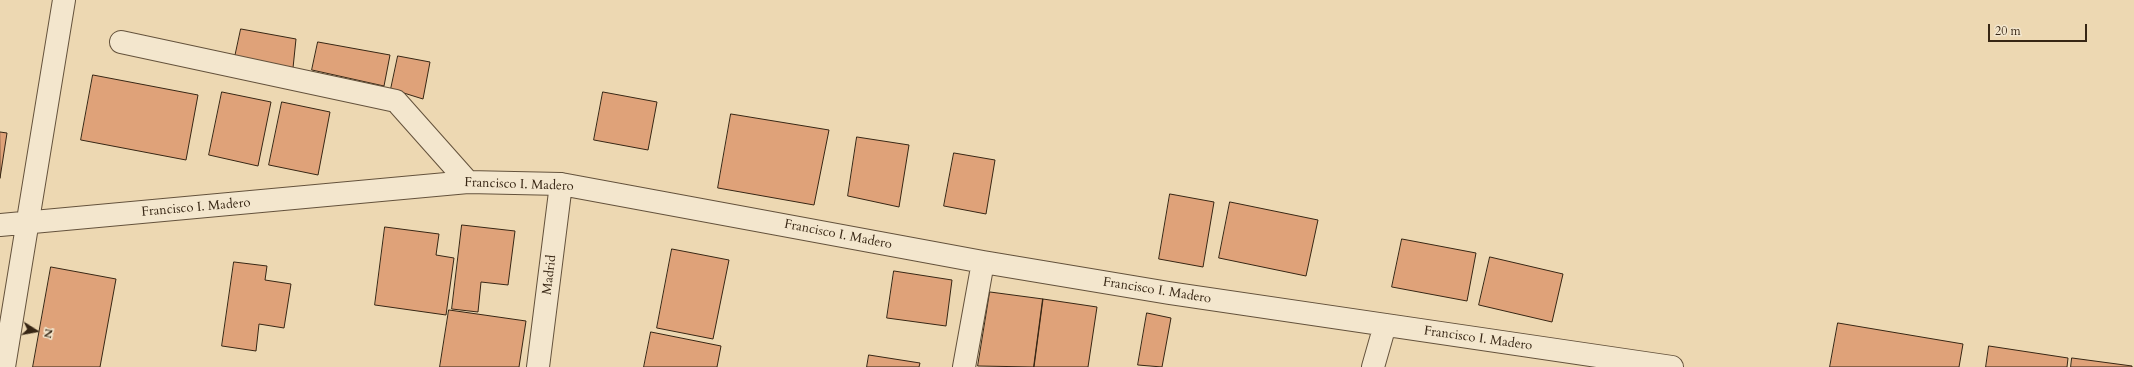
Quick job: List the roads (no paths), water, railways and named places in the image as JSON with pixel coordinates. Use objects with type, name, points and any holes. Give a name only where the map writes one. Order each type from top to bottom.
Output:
[{"type":"street","points":[[4,367],[64,0]]},
{"type":"street","points":[[121,42],[396,101],[468,182]]},
{"type":"street","name":"Francisco I. Madero","points":[[0,225],[28,224],[468,182],[561,184],[983,262],[1169,293],[1672,367]]},
{"type":"street","name":"Madrid","points":[[538,367],[561,184]]},
{"type":"street","points":[[964,367],[983,262]]},
{"type":"street","points":[[1373,367],[1385,325]]}]
